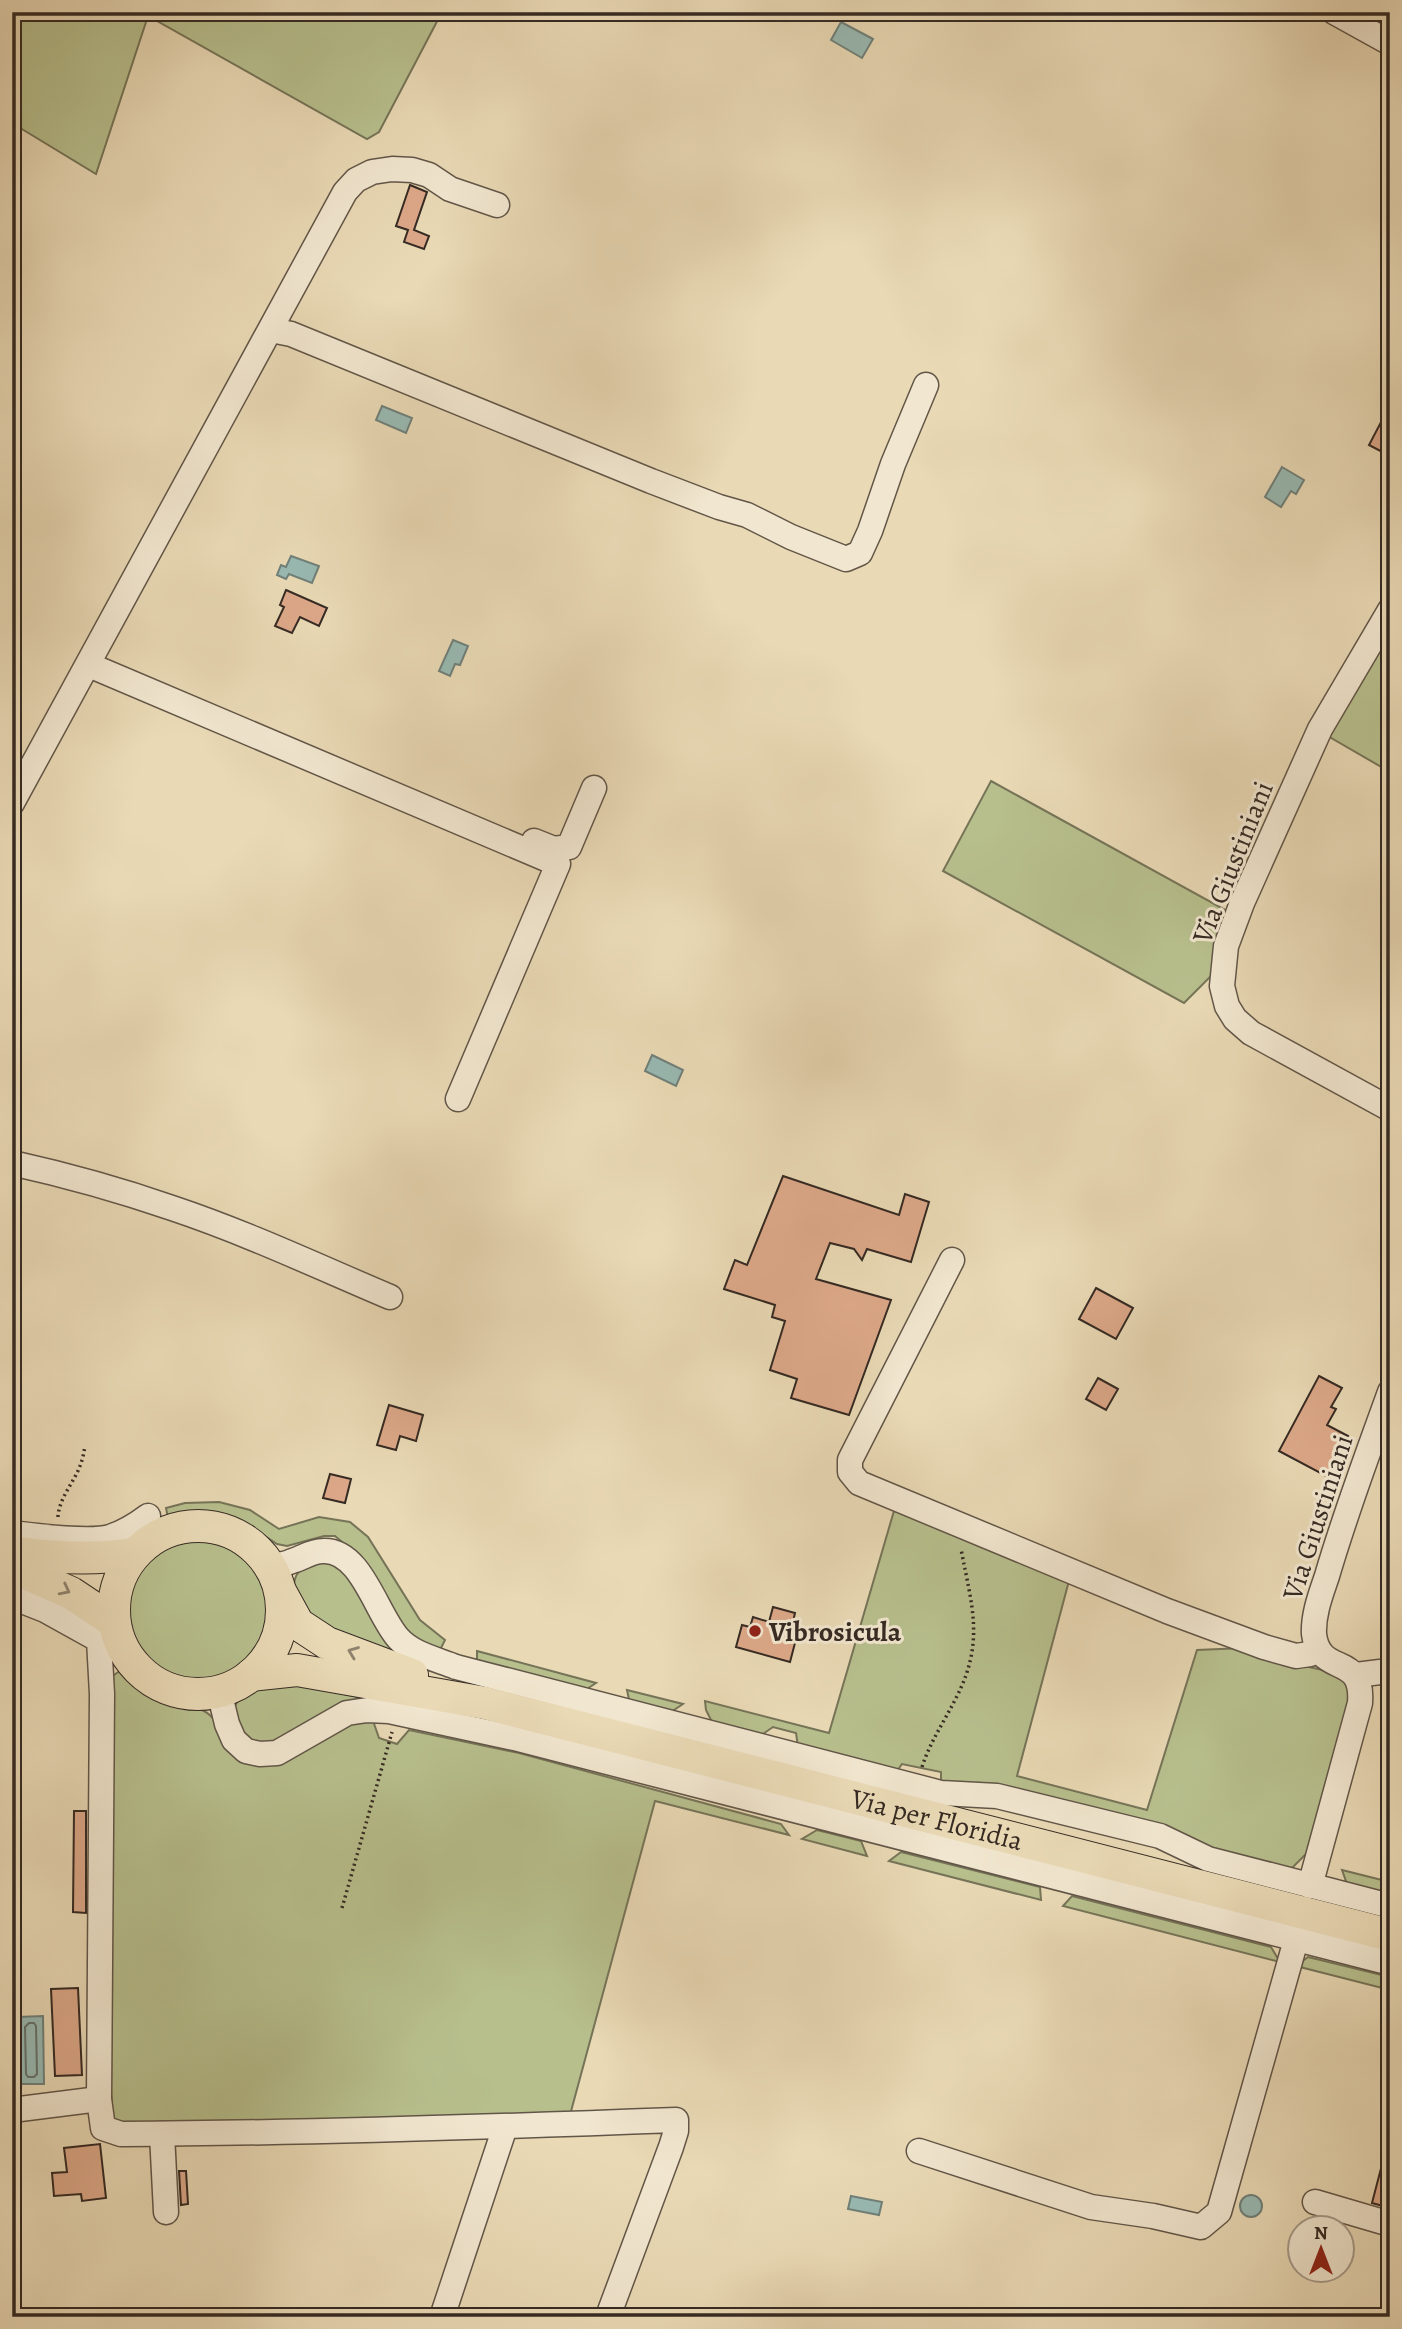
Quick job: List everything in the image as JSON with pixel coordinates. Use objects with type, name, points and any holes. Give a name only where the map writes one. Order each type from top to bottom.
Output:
[{"type":"main road","points":[[276,1580],[282,1616],[278,1639],[267,1659],[236,1685],[219,1691],[190,1694],[163,1687],[139,1671],[122,1648],[113,1621],[116,1586],[133,1555],[154,1537],[178,1527],[205,1525],[231,1532],[254,1546],[276,1580],[298,1624],[327,1643],[485,1703]]},
{"type":"main road","points":[[12,1552],[68,1558],[133,1555]]},
{"type":"main road","points":[[12,1567],[71,1593],[113,1621]]},
{"type":"main road","points":[[251,1675],[297,1670],[485,1703]]},
{"type":"main road","name":"Via per Floridia","points":[[485,1703],[1390,1935]]},
{"type":"street","points":[[1334,12],[1390,43]]},
{"type":"street","points":[[12,803],[345,192],[356,180],[372,172],[412,170],[429,175],[450,189],[496,205]]},
{"type":"street","points":[[271,330],[291,334],[651,481],[747,515],[791,537],[846,559],[860,553],[926,385]]},
{"type":"street","name":"Via Giustiniani","points":[[1390,610],[1320,729],[1242,903],[1226,946],[1222,986],[1231,1012],[1251,1033],[1390,1109]]},
{"type":"street","points":[[93,658],[554,849],[569,847],[594,788]]},
{"type":"street","points":[[93,658],[558,864],[458,1099]]},
{"type":"street","points":[[12,1163],[69,1176],[174,1208],[390,1297]]},
{"type":"street","points":[[952,1260],[850,1460],[850,1472],[859,1483],[1167,1611],[1264,1647],[1296,1656],[1310,1654],[1318,1649],[1327,1660],[1356,1675],[1380,1672],[1390,1674]]},
{"type":"street","name":"Via Giustiniani","points":[[1318,1649],[1314,1634],[1315,1617],[1338,1537],[1390,1392]]},
{"type":"street","points":[[12,1533],[107,1538],[130,1529],[148,1516]]},
{"type":"street","points":[[276,1580],[292,1562],[312,1552],[326,1550],[349,1559],[361,1575],[383,1618],[398,1638],[410,1648],[456,1667],[916,1787],[942,1793],[997,1796],[1160,1836],[1208,1859],[1390,1906]]},
{"type":"street","points":[[12,1597],[45,1610],[99,1640],[102,1694],[99,2099],[103,2128],[121,2134],[162,2134],[505,2127],[676,2120],[671,2147],[610,2311],[611,2317]]},
{"type":"street","points":[[1310,1886],[1360,1703],[1361,1688],[1356,1675]]},
{"type":"street","points":[[219,1691],[234,1740],[246,1751],[260,1754],[278,1753],[347,1713],[367,1710],[397,1713],[513,1738],[1390,1963]]},
{"type":"street","points":[[919,2151],[1091,2207],[1153,2216],[1201,2227],[1219,2212],[1296,1940]]},
{"type":"street","points":[[12,2110],[99,2099]]},
{"type":"street","points":[[442,2317],[505,2127]]},
{"type":"street","points":[[162,2134],[166,2212]]},
{"type":"street","points":[[1315,2202],[1390,2224]]},
{"type":"path","points":[[58,1537],[58,1512],[81,1465],[85,1446]]},
{"type":"path","points":[[916,1787],[927,1752],[956,1699],[974,1646],[974,1613],[961,1551],[960,1526]]},
{"type":"path","points":[[342,1908],[397,1713]]},
{"type":"green space","points":[[12,12],[442,12],[379,132],[367,139],[148,16],[96,174],[12,123]]},
{"type":"green space","points":[[1382,642],[1390,647],[1390,772],[1326,735]]},
{"type":"green space","points":[[991,781],[1229,912],[1212,975],[1184,1003],[943,871]]},
{"type":"green space","points":[[219,1502],[250,1510],[279,1529],[319,1517],[350,1522],[368,1537],[420,1620],[445,1640],[439,1652],[415,1643],[356,1554],[335,1536],[324,1536],[287,1546],[277,1544],[239,1519],[197,1513],[168,1518],[166,1508],[185,1503]]},
{"type":"green space","points":[[896,1504],[1070,1577],[1017,1776],[1147,1810],[1197,1650],[1244,1648],[1290,1663],[1337,1673],[1353,1690],[1317,1843],[1288,1872],[941,1782],[941,1772],[902,1764],[897,1771],[798,1747],[796,1733],[773,1727],[760,1736],[713,1724],[705,1701],[829,1733]]},
{"type":"green space","points":[[198,1536],[226,1541],[250,1557],[266,1581],[271,1609],[266,1637],[250,1661],[226,1677],[198,1682],[170,1677],[146,1661],[130,1637],[125,1609],[130,1581],[146,1557],[170,1541]]},
{"type":"green space","points":[[314,1560],[343,1567],[404,1659],[336,1632],[305,1610],[296,1597],[294,1583],[301,1569]]},
{"type":"green space","points":[[477,1651],[596,1683],[584,1691],[477,1662]]},
{"type":"green space","points":[[124,1668],[156,1699],[173,1706],[202,1710],[211,1716],[231,1752],[248,1763],[345,1723],[372,1718],[379,1738],[397,1744],[409,1730],[519,1753],[781,1824],[789,1835],[655,1801],[570,2115],[126,2129],[109,2117],[107,1686],[114,1675]]},
{"type":"green space","points":[[269,1686],[304,1686],[363,1698],[338,1706],[280,1741],[261,1745],[243,1733],[234,1712],[240,1699]]},
{"type":"green space","points":[[627,1690],[683,1704],[668,1714],[630,1704]]},
{"type":"green space","points":[[817,1830],[861,1841],[867,1856],[802,1839]]},
{"type":"green space","points":[[901,1852],[1040,1887],[1041,1900],[889,1861]]},
{"type":"green space","points":[[1342,1870],[1390,1882],[1390,1894],[1347,1884]]},
{"type":"green space","points":[[1072,1896],[1271,1947],[1280,1962],[1063,1906]]},
{"type":"green space","points":[[1308,1957],[1390,1977],[1390,1990],[1296,1966]]},
{"type":"water","points":[[841,22],[873,39],[862,58],[831,40]]},
{"type":"water","points":[[382,406],[412,418],[406,433],[376,420]]},
{"type":"water","points":[[1282,467],[1304,480],[1296,494],[1291,491],[1281,507],[1265,497]]},
{"type":"water","points":[[291,556],[319,566],[312,583],[289,574],[286,579],[277,575],[281,565],[286,567]]},
{"type":"water","points":[[453,640],[468,646],[460,665],[455,664],[450,676],[439,671]]},
{"type":"water","points":[[652,1055],[683,1070],[676,1086],[645,1071]]},
{"type":"water","points":[[43,2016],[44,2084],[19,2084],[18,2017]]},
{"type":"water","points":[[1251,2195],[1259,2198],[1262,2206],[1259,2214],[1251,2217],[1243,2214],[1240,2206],[1243,2198]]},
{"type":"water","points":[[851,2196],[882,2202],[879,2215],[848,2209]]},
{"type":"building","points":[[410,185],[427,192],[414,230],[429,236],[424,249],[404,242],[408,230],[396,226]]},
{"type":"building","points":[[1390,405],[1390,456],[1369,445]]},
{"type":"building","points":[[286,590],[327,608],[319,626],[300,617],[292,633],[275,626],[284,607],[280,605]]},
{"type":"building","points":[[783,1176],[899,1215],[905,1194],[929,1202],[911,1262],[867,1249],[862,1260],[854,1249],[830,1243],[816,1279],[891,1300],[849,1415],[791,1398],[797,1379],[770,1370],[785,1321],[772,1317],[775,1305],[724,1289],[735,1260],[747,1265]]},
{"type":"building","points":[[1096,1288],[1133,1308],[1116,1339],[1079,1319]]},
{"type":"building","points":[[1319,1376],[1342,1388],[1331,1407],[1336,1409],[1327,1425],[1348,1436],[1326,1476],[1279,1451]]},
{"type":"building","points":[[1098,1378],[1118,1389],[1106,1410],[1086,1399]]},
{"type":"building","points":[[389,1405],[423,1415],[416,1441],[400,1436],[396,1450],[377,1445]]},
{"type":"building","points":[[330,1474],[351,1479],[345,1503],[323,1498]]},
{"type":"building","points":[[773,1607],[795,1613],[793,1622],[800,1624],[790,1662],[736,1647],[742,1625],[750,1627],[753,1617],[769,1622]]},
{"type":"building","points":[[74,1811],[86,1811],[86,1913],[73,1912]]},
{"type":"building","points":[[78,1988],[82,2075],[55,2076],[51,1989]]},
{"type":"building","points":[[100,2144],[106,2198],[82,2201],[81,2194],[54,2196],[52,2173],[67,2172],[64,2148]]},
{"type":"building","points":[[1385,2153],[1390,2153],[1390,2208],[1372,2203]]},
{"type":"building","points":[[179,2171],[186,2171],[188,2204],[181,2205]]},
{"type":"place","name":"Vibrosicula","points":[[755,1631]]}]
